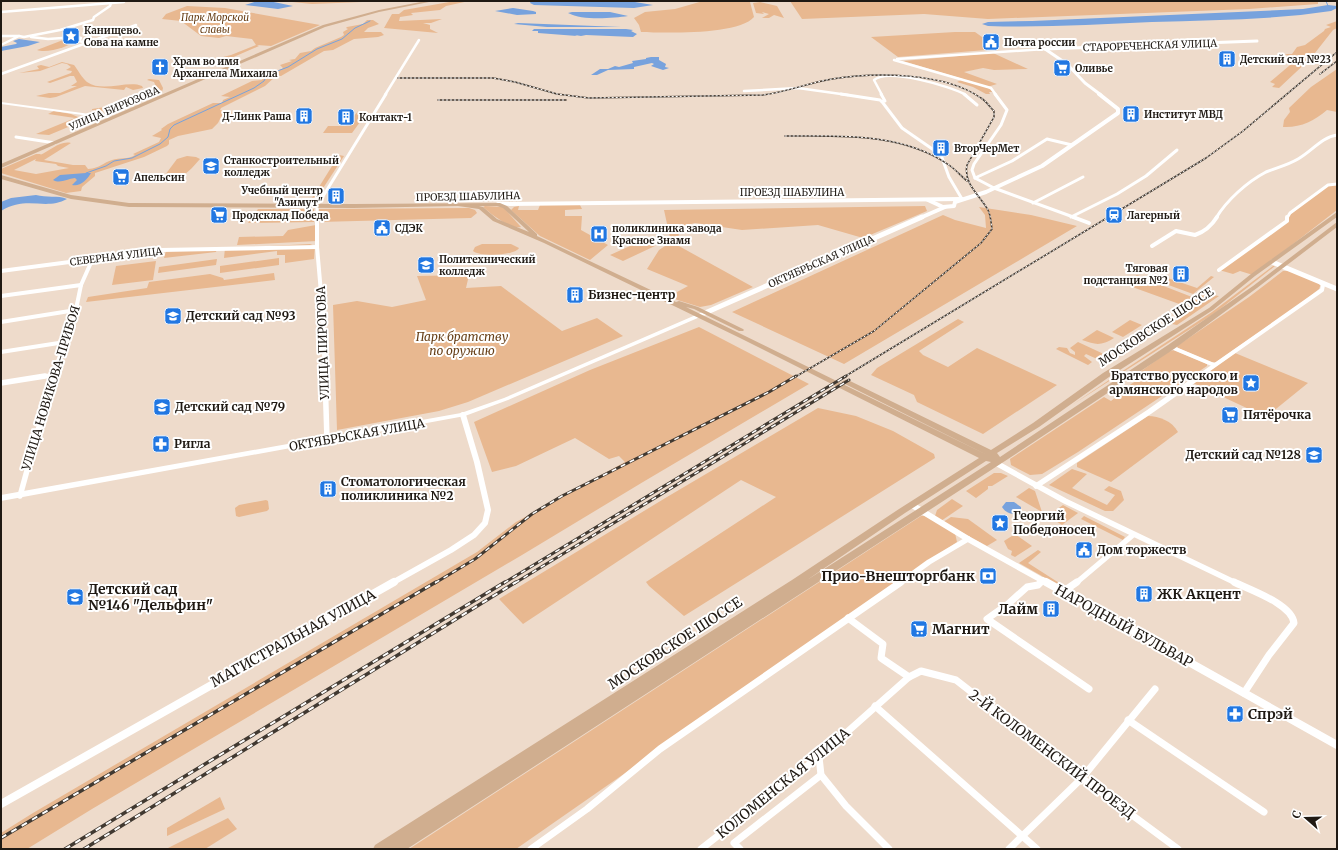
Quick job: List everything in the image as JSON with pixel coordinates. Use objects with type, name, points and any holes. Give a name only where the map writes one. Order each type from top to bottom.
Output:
[{"type":"main road","points":[[423,3],[432,1]]},
{"type":"main road","points":[[423,3],[438,1]]},
{"type":"main road","name":"УЛИЦА БИРЮЗОВА","points":[[1,166],[335,22],[379,11],[423,3]]},
{"type":"main road","points":[[1,103],[112,118]]},
{"type":"main road","name":"ПРОЕЗД ШАБУЛИНА","points":[[2,178],[71,197],[118,205],[460,204],[483,206],[498,204]]},
{"type":"main road","points":[[498,204],[503,206],[529,230],[546,242]]},
{"type":"main road","points":[[483,206],[496,220],[546,242],[697,316],[795,360]]},
{"type":"main road","name":"МОСКОВСКОЕ ШОССЕ","points":[[379,849],[795,583],[912,505],[1036,426],[1106,375],[1211,309],[1337,214]]},
{"type":"main road","name":"МОСКОВСКОЕ ШОССЕ","points":[[396,849],[922,511],[1171,347],[1219,314],[1337,224]]},
{"type":"main road","points":[[657,296],[705,312],[795,360],[999,461]]},
{"type":"main road","name":"ОКТЯБРЬСКАЯ УЛИЦА","points":[[1,498],[20,496],[462,415],[506,399],[705,312]]},
{"type":"street","points":[[1,12],[124,2]]},
{"type":"street","points":[[24,37],[66,28],[93,20],[94,17],[110,6],[110,3]]},
{"type":"street","points":[[1,74],[136,25]]},
{"type":"street","points":[[1,36],[48,39],[77,37],[80,38],[79,41],[87,43]]},
{"type":"street","points":[[1,45],[17,36]]},
{"type":"street","points":[[318,204],[419,40]]},
{"type":"street","name":"СТАРОРЕЧЕНСКАЯ УЛИЦА","points":[[975,178],[972,170],[974,164],[1000,125],[1007,110],[1006,106],[998,99],[991,88],[894,60],[996,51],[1257,41]]},
{"type":"street","points":[[955,202],[994,188],[1042,166],[1119,111],[1085,83],[1067,64],[1045,49]]},
{"type":"street","points":[[882,101],[885,101],[874,80],[878,78],[917,80],[944,85],[963,93],[976,105]]},
{"type":"street","points":[[744,91],[798,88],[882,101],[902,128],[941,155],[949,177],[962,199]]},
{"type":"street","points":[[1152,246],[1176,231],[1195,235],[1198,234],[1213,223],[1221,210],[1242,188],[1265,173],[1297,160],[1330,136],[1337,135]]},
{"type":"street","points":[[16,137],[56,143]]},
{"type":"street","points":[[975,178],[1026,155],[1047,139],[1072,145]]},
{"type":"street","points":[[1071,217],[1117,194],[1146,176],[1177,150]]},
{"type":"street","points":[[1033,203],[1083,177]]},
{"type":"street","points":[[975,178],[994,188],[1089,223]]},
{"type":"street","points":[[1220,270],[1287,221],[1287,217],[1290,213],[1328,185],[1335,184]]},
{"type":"street","points":[[934,202],[939,198]]},
{"type":"street","name":"ПРОЕЗД ШАБУЛИНА","points":[[498,204],[925,200],[939,198],[962,199]]},
{"type":"street","name":"ПРОЕЗД ШАБУЛИНА","points":[[949,199],[955,202]]},
{"type":"street","points":[[925,200],[934,202],[938,208]]},
{"type":"street","name":"ОКТЯБРЬСКАЯ УЛИЦА","points":[[705,312],[938,208],[954,206],[955,202]]},
{"type":"street","name":"УЛИЦА ПИРОГОВА","points":[[318,204],[317,248],[322,302],[327,440]]},
{"type":"street","points":[[508,210],[512,205],[521,204]]},
{"type":"street","name":"СЕВЕРНАЯ УЛИЦА","points":[[1,271],[161,250],[317,248]]},
{"type":"street","name":"УЛИЦА НОВИКОВА-ПРИБОЯ","points":[[20,496],[53,375],[76,310],[81,285],[93,258]]},
{"type":"street","points":[[1272,262],[1337,289]]},
{"type":"street","points":[[1036,486],[1149,412],[1322,290],[1323,285],[1320,282]]},
{"type":"street","points":[[1,296],[81,285]]},
{"type":"street","points":[[1,322],[76,310]]},
{"type":"street","points":[[1,352],[65,342]]},
{"type":"street","points":[[1171,347],[1214,365]]},
{"type":"street","points":[[1,383],[53,375]]},
{"type":"street","name":"МАГИСТРАЛЬНАЯ УЛИЦА","points":[[1,804],[451,550],[474,535],[485,523],[488,510],[477,462],[462,415]]},
{"type":"street","points":[[999,461],[1007,470],[1036,486],[1133,535],[1283,606],[1294,617],[1294,623],[1269,655],[1244,693]]},
{"type":"street","name":"НАРОДНЫЙ БУЛЬВАР","points":[[912,505],[968,539],[1337,745]]},
{"type":"street","points":[[1064,592],[1133,535]]},
{"type":"street","points":[[531,849],[588,809],[660,749],[848,618],[895,588],[929,562],[968,539]]},
{"type":"street","points":[[1043,580],[1038,585],[1027,587],[1008,604],[987,619],[1089,689]]},
{"type":"street","points":[[848,618],[883,644],[881,658],[908,677]]},
{"type":"street","name":"КОЛОМЕНСКАЯ УЛИЦА","points":[[701,849],[820,757],[908,677],[920,671]]},
{"type":"street","name":"2-Й КОЛОМЕНСКИЙ ПРОЕЗД","points":[[920,671],[956,680],[1082,778],[1178,849]]},
{"type":"street","points":[[1009,849],[1082,778],[1128,720],[1155,690]]},
{"type":"street","points":[[875,706],[1037,849]]},
{"type":"street","points":[[1128,720],[1264,812]]},
{"type":"street","points":[[820,757],[822,775],[846,806],[889,849]]},
{"type":"street","points":[[740,849],[734,843],[822,775]]},
{"type":"green space","points":[[282,1],[387,1],[312,4]]},
{"type":"green space","points":[[455,1],[469,1],[446,6],[440,10],[411,13],[413,15],[400,17],[399,21],[442,19],[431,23],[423,23],[430,25],[430,29],[438,33],[384,28],[392,14],[399,14],[404,10]]},
{"type":"green space","points":[[703,1],[753,1],[750,2],[754,17],[746,23],[718,30],[667,33],[641,32],[639,25],[634,18],[645,12],[675,9]]},
{"type":"green space","points":[[790,1],[1318,1],[1318,4],[1249,9],[988,19],[924,14],[802,19]]},
{"type":"green space","points":[[760,2],[777,6],[784,18],[774,15],[769,18],[762,18],[769,14],[762,12],[764,14],[756,13],[753,3]]},
{"type":"green space","name":"Парк Морской славы","points":[[187,6],[225,8],[320,25],[271,46],[257,45],[259,46],[229,59],[226,57],[219,58],[256,45],[252,39],[226,36],[219,38],[201,36],[181,21],[162,19],[166,14]]},
{"type":"green space","points":[[367,20],[373,20],[379,24],[368,28],[364,32],[381,32],[384,35],[354,39],[333,50],[324,51],[281,76],[276,76],[265,86],[221,108],[220,110],[234,112],[220,117],[218,123],[212,129],[178,136],[169,140],[169,144],[167,146],[144,157],[95,173],[95,176],[82,187],[81,191],[66,193],[1,173],[1,169],[36,154],[41,154],[40,155],[59,144],[67,142],[71,143],[44,160],[73,165],[85,165],[88,169],[96,168],[115,159],[132,157],[135,155],[133,154],[159,142],[161,138],[152,136],[168,124],[213,103],[222,103],[223,100],[230,97],[221,96],[252,81],[262,80],[263,78],[261,76],[282,69],[283,68],[280,65],[292,61],[289,60],[295,59],[300,53],[311,51],[341,37],[344,35],[343,32],[348,29],[346,28],[347,27],[363,24]],"holes":[[[36,159],[35,161],[56,164],[58,166],[69,168],[36,174],[14,170]]]},
{"type":"green space","points":[[1337,21],[1337,28],[1333,30],[1311,58],[1279,88],[1272,87],[1275,84],[1270,82],[1296,60],[1285,54],[1292,54],[1297,47],[1305,45],[1325,29],[1331,27],[1326,25]]},
{"type":"green space","points":[[975,32],[999,49],[898,57],[871,37]]},
{"type":"green space","points":[[73,38],[79,39],[59,49],[47,51],[37,50],[63,40]]},
{"type":"green space","points":[[993,53],[1028,69],[994,70],[983,68],[964,72],[997,84],[987,87],[993,92],[989,92],[990,94],[986,94],[973,87],[957,82],[963,79],[903,61]]},
{"type":"green space","points":[[62,62],[74,65],[85,80],[93,85],[107,87],[129,84],[142,86],[143,88],[133,90],[126,87],[124,90],[85,86],[50,98],[36,96],[49,93],[60,93],[77,86],[71,86],[77,82],[74,76],[50,83],[47,82],[71,73],[72,71],[66,70],[71,67],[62,63],[40,71],[19,73],[39,69],[37,66],[41,65],[49,67]]},
{"type":"green space","points":[[1337,69],[1337,112],[1327,110],[1301,125],[1283,127],[1284,120],[1290,112],[1289,108],[1311,87]]},
{"type":"green space","points":[[147,80],[159,80],[163,88],[162,92],[126,109],[118,107],[107,111],[92,110],[125,104],[156,90],[157,89],[154,82]]},
{"type":"green space","points":[[54,111],[71,114],[85,120],[49,135],[36,134],[75,118],[48,114]]},
{"type":"green space","points":[[358,111],[368,111],[352,133],[323,133],[328,126],[346,126]]},
{"type":"green space","points":[[339,155],[344,156],[318,196],[312,198]]},
{"type":"green space","points":[[187,156],[200,159],[189,171],[180,177],[176,178],[165,175],[177,159]]},
{"type":"green space","points":[[1337,184],[1337,210],[1253,275],[1240,271],[1233,274],[1219,270],[1287,221],[1287,217],[1328,185]]},
{"type":"green space","points":[[540,205],[580,205],[582,209],[565,210],[565,216],[582,216],[581,230],[608,245],[590,260],[540,236],[511,210],[514,207],[519,206],[518,210],[538,210]]},
{"type":"green space","points":[[925,206],[927,211],[863,238],[818,225],[742,230],[695,223],[680,227],[677,245],[753,287],[711,305],[700,307],[668,297],[688,286],[647,269],[659,250],[671,242],[664,210]]},
{"type":"green space","points":[[483,207],[503,207],[521,227],[512,226],[501,221]]},
{"type":"green space","points":[[979,207],[1031,215],[1077,226],[844,364],[732,312],[943,215],[955,220],[986,228],[985,215]]},
{"type":"green space","points":[[469,208],[475,210],[477,213],[471,218],[319,222],[319,209]]},
{"type":"green space","points":[[258,209],[314,209],[314,222],[248,223]]},
{"type":"green space","points":[[316,225],[317,241],[237,245],[239,237],[283,236],[288,230]]},
{"type":"green space","points":[[639,239],[655,246],[623,261],[610,255],[630,246],[627,245]]},
{"type":"green space","points":[[310,244],[315,246],[314,259],[285,263],[285,255],[277,255],[277,251],[224,258],[225,248]]},
{"type":"green space","points":[[482,244],[511,244],[519,248],[511,253],[497,255],[482,254],[473,251],[475,247]]},
{"type":"green space","points":[[217,249],[216,252],[164,258],[166,251]]},
{"type":"green space","points":[[279,258],[279,265],[220,273],[220,266]]},
{"type":"green space","points":[[217,259],[216,265],[158,273],[159,267]]},
{"type":"green space","points":[[156,261],[153,280],[112,285],[116,266]]},
{"type":"green space","points":[[1275,266],[1215,313],[1072,405],[1212,312]]},
{"type":"green space","points":[[1283,271],[1290,271],[1321,284],[1319,289],[1300,304],[1216,362],[1211,362],[1178,348],[1177,346],[1249,297]]},
{"type":"green space","points":[[274,273],[275,280],[86,302],[88,297],[147,288],[149,282],[210,274],[223,278],[224,280]]},
{"type":"green space","points":[[1156,274],[1197,288],[1211,276],[1214,277],[1193,294],[1163,283],[1167,280],[1154,276]]},
{"type":"green space","name":"Парк братству по оружию","points":[[469,275],[466,288],[501,286],[562,331],[597,318],[623,336],[468,402],[439,411],[337,430],[333,305],[357,301],[392,307],[426,300],[417,276]]},
{"type":"green space","points":[[1137,275],[1145,278],[1143,280],[1192,297],[1182,305],[1124,284]]},
{"type":"green space","points":[[1202,293],[1219,296],[1177,325],[1172,324]]},
{"type":"green space","points":[[958,319],[964,322],[919,351],[923,355],[948,367],[977,348],[1057,385],[983,434],[917,402],[914,395],[871,375],[877,368]]},
{"type":"green space","points":[[1130,320],[1142,325],[1123,337],[1112,332]]},
{"type":"green space","points":[[699,327],[809,384],[27,849],[1,849],[1,833],[33,813],[477,552],[516,522],[625,462],[619,456],[609,459],[575,438],[516,466],[492,472],[474,422],[590,370]]},
{"type":"green space","points":[[1097,330],[1114,338],[1098,344],[1082,340]]},
{"type":"green space","points":[[1078,342],[1108,356],[1105,359],[1097,359],[1086,354],[1084,356],[1092,362],[1088,365],[1056,349],[1059,347],[1067,348],[1070,353],[1075,355],[1075,352],[1070,348]]},
{"type":"green space","points":[[1174,350],[1207,364],[1207,366],[1078,452],[1042,474],[1030,475],[1011,465],[1010,459],[1104,397],[1111,401],[1117,396],[1112,394],[1121,387],[1125,388],[1142,377],[1137,374],[1168,352]]},
{"type":"green space","points":[[1235,353],[1308,383],[1266,417],[1193,383]]},
{"type":"green space","points":[[818,408],[856,416],[893,431],[934,454],[935,458],[684,616],[646,582],[776,497],[741,480],[523,624],[499,599],[667,497]]},
{"type":"green space","points":[[1148,416],[1156,417],[1169,422],[1178,432],[1111,482],[1077,467],[1077,463]]},
{"type":"green space","points":[[1072,469],[1087,474],[1072,488],[1107,505],[1115,495],[1104,490],[1109,486],[1121,491],[1124,500],[1113,511],[1105,511],[1049,485]]},
{"type":"green space","points":[[994,473],[1001,473],[1008,476],[992,486],[988,486],[988,489],[976,498],[966,491]]},
{"type":"green space","points":[[1029,488],[1035,491],[1042,512],[1016,497]]},
{"type":"green space","points":[[952,499],[963,506],[941,521],[935,516],[937,510]]},
{"type":"green space","points":[[266,500],[268,501],[269,509],[267,511],[239,517],[236,516],[235,508],[239,505]]},
{"type":"green space","points":[[1063,505],[1078,513],[1062,525],[1048,516]]},
{"type":"green space","points":[[921,516],[925,516],[955,533],[957,542],[516,849],[409,849]]},
{"type":"green space","points":[[1084,516],[1125,537],[1123,540],[1081,519]]},
{"type":"green space","points":[[951,517],[968,519],[997,540],[987,546],[943,522]]},
{"type":"green space","points":[[1015,534],[1032,546],[1015,557],[1011,555],[1012,551],[1008,549],[1004,541]]},
{"type":"green space","points":[[1038,550],[1041,552],[1028,563],[1067,588],[1063,588],[1019,563]]},
{"type":"green space","points":[[220,797],[225,809],[167,836],[167,828]]},
{"type":"green space","points":[[228,818],[237,829],[205,849],[166,849]]},
{"type":"water","points":[[258,1],[269,1],[293,6],[278,9],[245,5]]},
{"type":"water","points":[[531,1],[629,1],[653,5],[634,8],[534,5],[530,3]]},
{"type":"water","points":[[1328,5],[1337,6],[1337,8],[1331,11],[1309,14],[1242,19],[1050,26],[988,26],[982,24],[988,22],[1303,9]]},
{"type":"water","points":[[513,8],[533,11],[536,12],[536,14],[517,15],[495,11]]},
{"type":"water","points":[[610,12],[628,16],[590,18],[574,16],[568,13]]},
{"type":"water","points":[[514,24],[621,27],[547,27]]},
{"type":"water","points":[[534,29],[626,29],[633,30],[631,31],[637,34],[633,37],[575,35],[577,36],[538,33],[538,31],[532,31]]},
{"type":"water","points":[[19,39],[40,42],[1,51],[1,47],[16,44],[17,43],[13,41]]},
{"type":"water","points":[[659,57],[659,60],[666,64],[665,67],[669,68],[663,70],[651,66],[654,64],[652,63],[634,67],[634,69],[608,70],[597,75],[591,75],[600,69],[608,69],[615,66],[619,67],[633,63],[632,61]]},
{"type":"water","points":[[91,173],[78,185],[72,185],[77,180],[75,178],[61,181],[53,180],[60,175]]},
{"type":"water","points":[[36,195],[67,199],[51,204],[19,204],[10,206],[1,211],[1,202],[11,198]]},
{"type":"water","points":[[1006,502],[1014,502],[1021,507],[1021,511],[1013,514],[1008,513],[1002,507]]},
{"type":"waterway","points":[[1326,1],[1328,6]]},
{"type":"waterway","points":[[86,173],[106,166],[114,161],[132,158],[160,144],[168,137],[170,129],[174,125],[254,88],[264,81],[267,75],[288,67],[317,49],[342,39],[355,28],[370,21]]},
{"type":"railway","points":[[844,377],[1206,158],[1243,131],[1337,52]]},
{"type":"railway","points":[[1320,74],[1337,61]]},
{"type":"railway","points":[[398,78],[493,78],[515,82],[557,94],[589,98],[763,95],[832,79],[868,75],[888,75],[909,76],[948,83],[966,89],[983,99],[994,111],[994,117],[967,165],[966,172],[970,184],[988,210],[992,229],[981,243],[874,331],[795,377]]},
{"type":"railway","points":[[438,100],[566,100]]},
{"type":"railway","points":[[785,136],[848,136],[891,141],[931,154],[951,167],[967,181]]},
{"type":"railway","points":[[435,583],[475,559],[532,514],[562,496],[769,392],[796,376]]},
{"type":"railway","points":[[504,583],[846,376]]},
{"type":"railway","points":[[515,583],[849,380]]},
{"type":"railway","points":[[1,838],[436,582]]},
{"type":"railway","points":[[65,849],[505,582]]},
{"type":"railway","points":[[84,849],[516,582]]},
{"type":"place","name":"Канищево. Сова на камне","points":[[71,36]]},
{"type":"place","name":"Почта россии","points":[[991,42]]},
{"type":"place","name":"Детский сад №23","points":[[1227,59]]},
{"type":"place","name":"Храм во имя Архангела Михаила","points":[[160,67]]},
{"type":"place","name":"Оливье","points":[[1062,68]]},
{"type":"place","name":"Институт МВД","points":[[1131,114]]},
{"type":"place","name":"Д-Линк Раша","points":[[304,116]]},
{"type":"place","name":"Контакт-1","points":[[346,117]]},
{"type":"place","name":"ВторЧерМет","points":[[941,148]]},
{"type":"place","name":"Станкостроительный колледж","points":[[211,166]]},
{"type":"place","name":"Апельсин","points":[[121,177]]},
{"type":"place","name":"Учебный центр \"Азимут\"","points":[[336,196]]},
{"type":"place","name":"Продсклад Победа","points":[[219,215]]},
{"type":"place","name":"Лагерный","points":[[1114,215]]},
{"type":"place","name":"СДЭК","points":[[382,228]]},
{"type":"place","name":"поликлиника завода Красное Знамя","points":[[599,234]]},
{"type":"place","name":"Политехнический колледж","points":[[426,265]]},
{"type":"place","name":"Тяговая подстанция №2","points":[[1181,274]]},
{"type":"place","name":"Бизнес-центр","points":[[575,295]]},
{"type":"place","name":"Детский сад №93","points":[[173,316]]},
{"type":"place","name":"Братство русского и армянского народов","points":[[1251,383]]},
{"type":"place","name":"Детский сад №79","points":[[162,407]]},
{"type":"place","name":"Пятёрочка","points":[[1230,415]]},
{"type":"place","name":"Ригла","points":[[161,444]]},
{"type":"place","name":"Детский сад №128","points":[[1314,455]]},
{"type":"place","name":"Стоматологическая поликлиника №2","points":[[328,489]]},
{"type":"place","name":"Георгий Победоносец","points":[[1000,523]]},
{"type":"place","name":"Дом торжеств","points":[[1084,550]]},
{"type":"place","name":"Прио-Внешторгбанк","points":[[988,576]]},
{"type":"place","name":"ЖК Акцент","points":[[1144,594]]},
{"type":"place","name":"Детский сад №146 \"Дельфин\"","points":[[75,597]]},
{"type":"place","name":"Лайм","points":[[1051,609]]},
{"type":"place","name":"Магнит","points":[[919,629]]},
{"type":"place","name":"Спрэй","points":[[1235,714]]}]
